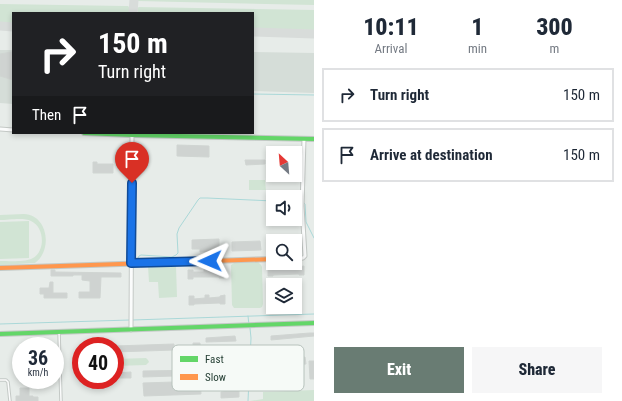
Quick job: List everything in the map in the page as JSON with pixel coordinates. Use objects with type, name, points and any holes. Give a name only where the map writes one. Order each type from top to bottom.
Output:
[{"type":"street","points":[[0,129],[12,130]]},
{"type":"street","points":[[108,134],[314,139]]},
{"type":"street","points":[[130,330],[132,135]]},
{"type":"street","points":[[302,259],[304,258],[302,201],[304,139]]},
{"type":"street","points":[[0,268],[266,259]]},
{"type":"street","points":[[0,334],[314,323]]},
{"type":"lane","points":[[60,332],[61,401]]},
{"type":"lane","points":[[0,380],[6,380],[8,382],[10,401]]},
{"type":"shaded area","points":[[0,50],[12,50],[12,104],[0,103]]},
{"type":"shaded area","points":[[254,52],[314,53],[314,93],[254,91]]},
{"type":"green space","points":[[314,0],[314,5],[137,1]]},
{"type":"green space","points":[[0,4],[128,6],[130,8],[130,12],[12,12],[12,24],[0,24]]},
{"type":"green space","points":[[137,8],[314,10],[314,30],[254,29],[254,12],[138,12]]},
{"type":"green space","points":[[249,180],[265,180],[266,190],[249,190]]},
{"type":"green space","points":[[24,214],[32,216],[38,220],[43,227],[46,242],[41,257],[35,263],[0,265],[0,261],[20,261],[31,259],[36,256],[39,251],[42,240],[36,224],[24,219],[0,220],[0,215]]},
{"type":"green space","points":[[29,221],[29,258],[0,259],[0,222]]},
{"type":"green space","points":[[258,262],[262,267],[262,307],[234,308],[232,305],[231,265],[234,263]]},
{"type":"green space","points":[[148,266],[176,266],[177,297],[159,298],[158,282],[149,282]]},
{"type":"green space","points":[[146,358],[149,362],[146,365],[124,366],[124,359]]},
{"type":"green space","points":[[314,390],[314,401],[250,401],[263,399],[263,392]]},
{"type":"building","points":[[12,52],[12,80],[0,76],[0,54]]},
{"type":"building","points":[[177,145],[209,146],[209,157],[177,156]]},
{"type":"building","points":[[245,160],[265,160],[265,164],[246,165]]},
{"type":"building","points":[[93,162],[97,162],[97,164],[113,164],[113,173],[93,173]]},
{"type":"building","points":[[219,239],[219,248],[211,249],[211,251],[200,252],[200,249],[192,249],[192,240]]},
{"type":"building","points":[[260,241],[261,250],[232,251],[232,242]]},
{"type":"building","points":[[302,266],[304,266],[304,275],[268,276],[268,270],[302,270]]},
{"type":"building","points":[[204,269],[208,269],[208,271],[219,271],[219,269],[224,269],[224,278],[193,277],[193,279],[188,279],[188,270],[193,270],[193,272],[204,272]]},
{"type":"building","points":[[51,270],[55,270],[55,272],[121,273],[121,277],[101,277],[100,298],[79,298],[79,292],[90,292],[90,281],[82,280],[82,275],[51,276]]},
{"type":"building","points":[[50,282],[53,282],[53,293],[67,293],[67,298],[44,298],[44,294],[40,294],[40,288],[49,288]]},
{"type":"building","points":[[205,295],[209,295],[209,298],[225,295],[225,304],[189,305],[189,296],[194,296],[194,299],[205,298]]},
{"type":"building","points":[[314,333],[314,336],[271,340],[271,336]]},
{"type":"building","points":[[235,336],[236,341],[206,342],[206,338]]},
{"type":"building","points":[[193,343],[200,343],[200,345],[193,345]]},
{"type":"building","points":[[174,344],[172,345],[172,350],[124,352],[124,346]]},
{"type":"building","points":[[304,357],[305,357],[306,364],[304,364]]},
{"type":"building","points":[[309,361],[314,361],[314,379],[310,379]]},
{"type":"building","points":[[172,370],[172,376],[143,377],[143,371]]},
{"type":"building","points":[[124,372],[131,372],[131,378],[124,378]]},
{"type":"building","points":[[172,382],[172,391],[201,391],[201,394],[144,396],[143,383]]},
{"type":"building","points":[[20,389],[29,389],[29,396],[38,397],[38,401],[16,401],[16,396],[20,396]]},
{"type":"building","points":[[239,391],[239,397],[221,398],[221,392]]},
{"type":"waterway","points":[[254,94],[314,95]]},
{"type":"waterway","points":[[138,258],[141,255],[172,257],[176,255],[178,253],[177,234],[179,228],[200,198],[266,201]]},
{"type":"waterway","points":[[304,203],[306,222],[314,238]]},
{"type":"waterway","points":[[133,320],[314,314]]},
{"type":"waterway","points":[[248,316],[249,325]]},
{"type":"waterway","points":[[0,324],[130,320]]},
{"type":"waterway","points":[[250,328],[251,345]]},
{"type":"waterway","points":[[248,391],[248,401]]},
{"type":"taxiway","points":[[133,12],[134,0]]},
{"type":"taxiway","points":[[0,26],[12,27]]},
{"type":"taxiway","points":[[254,32],[314,34]]},
{"type":"traffic: fast","points":[[108,134],[314,139]]},
{"type":"traffic: fast","points":[[0,334],[314,323]]},
{"type":"traffic: slow","points":[[0,268],[266,259]]},
{"type":"route","points":[[132,183],[131,263],[210,261]]}]
